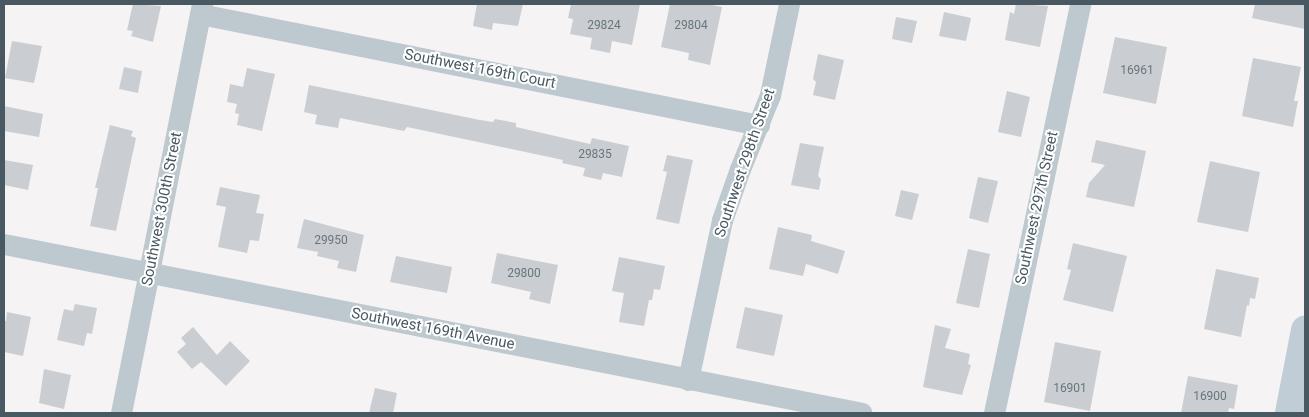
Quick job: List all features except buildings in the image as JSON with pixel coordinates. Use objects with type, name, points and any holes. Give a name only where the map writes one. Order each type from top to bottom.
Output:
[{"type":"street","name":"Southwest 298th Street","points":[[688,380],[722,220],[770,95],[789,4]]},
{"type":"street","name":"Southwest 297th Street","points":[[994,413],[1080,4]]},
{"type":"street","name":"Southwest 169th Court","points":[[201,9],[759,125]]},
{"type":"street","name":"Southwest 300th Street","points":[[121,413],[201,9]]},
{"type":"street","name":"Southwest 169th Avenue","points":[[4,244],[862,413]]},
{"type":"street","points":[[1289,413],[1305,330]]}]
